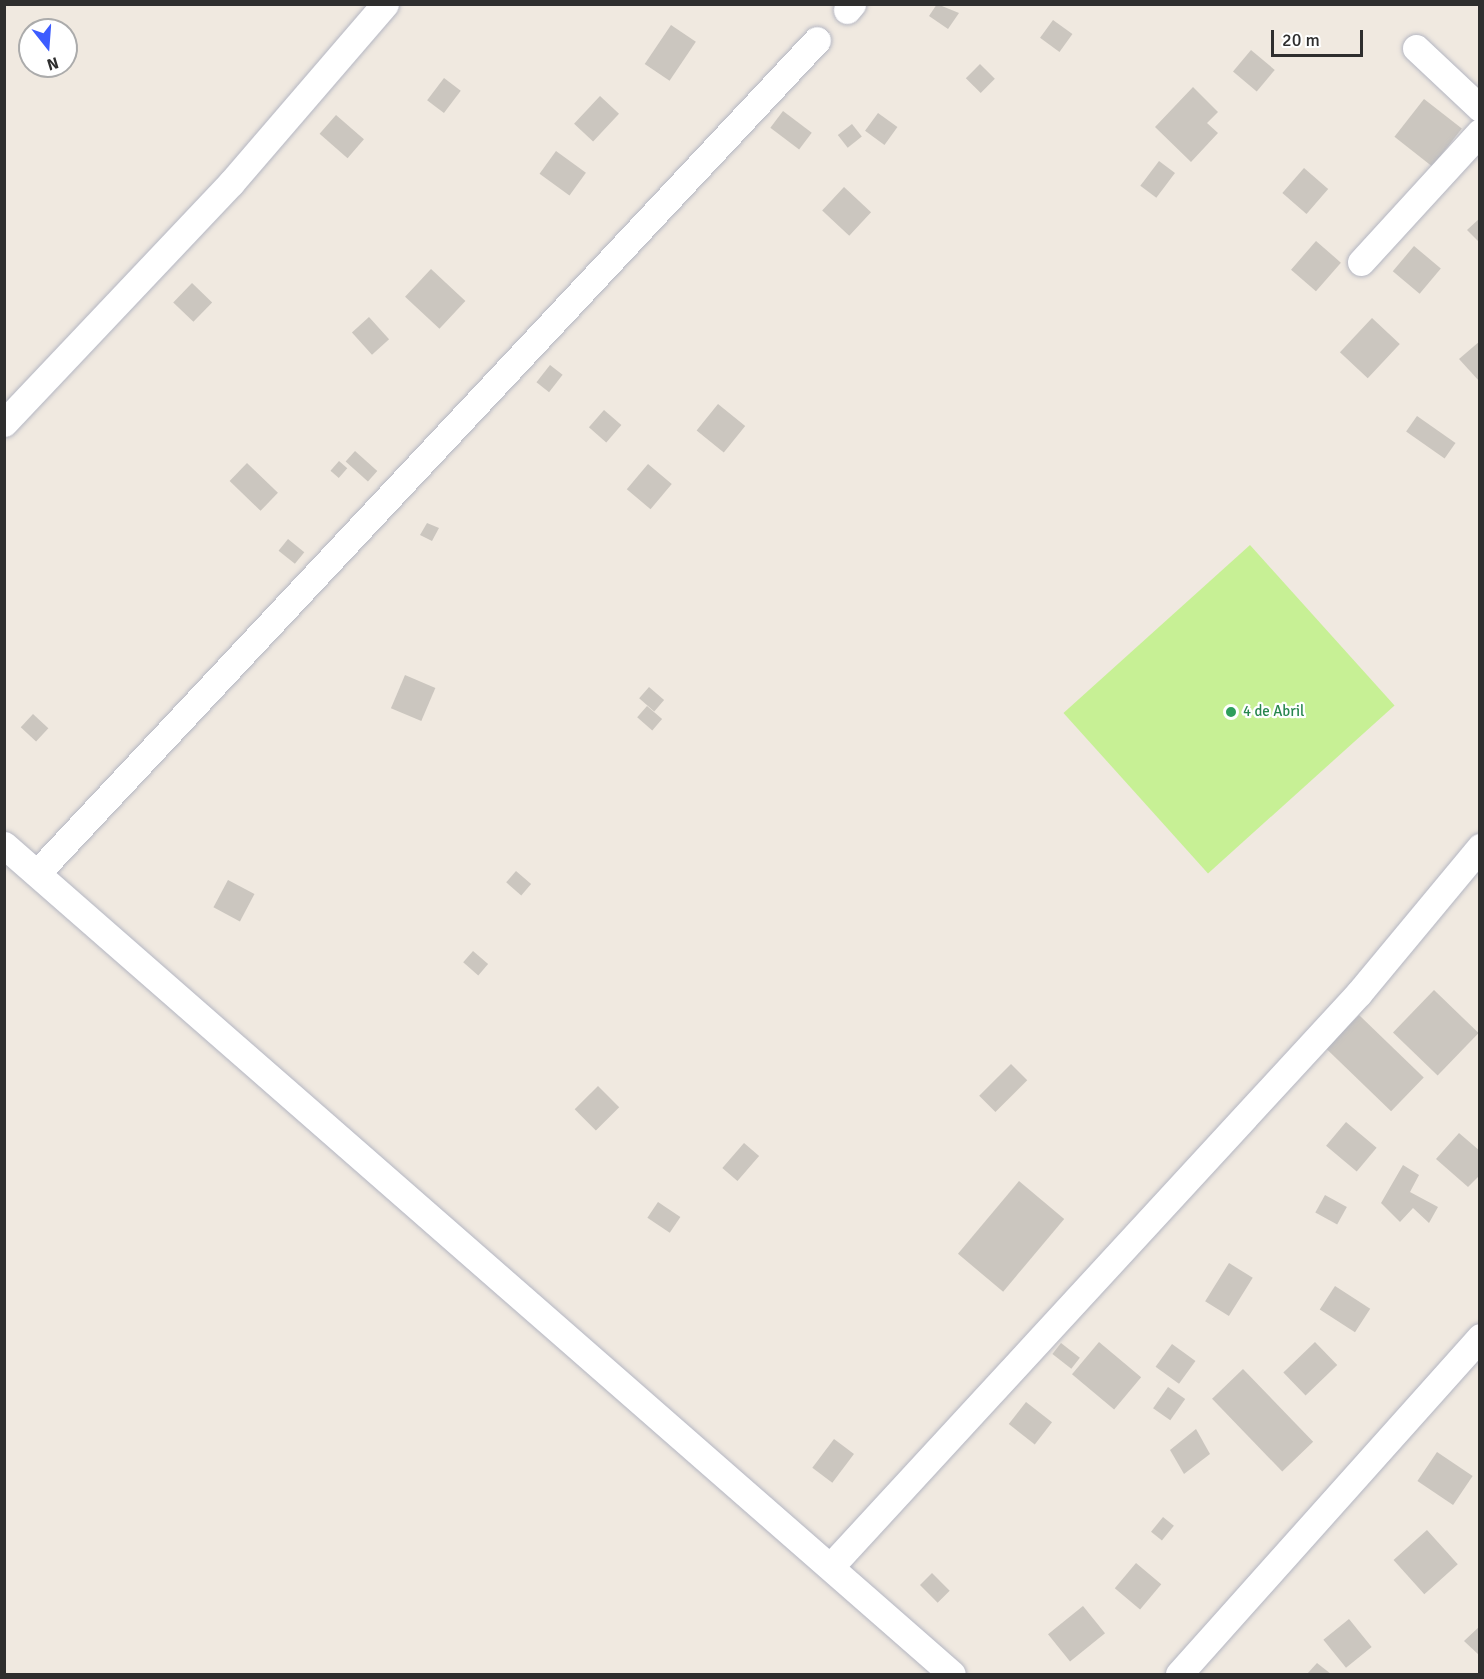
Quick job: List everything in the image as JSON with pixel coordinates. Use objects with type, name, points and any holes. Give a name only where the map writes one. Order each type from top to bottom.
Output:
[{"type":"street","points":[[4,423],[231,183],[385,4]]},
{"type":"street","points":[[37,873],[817,40]]},
{"type":"street","points":[[1416,48],[1479,108]]},
{"type":"street","points":[[1361,262],[1479,132]]},
{"type":"street","points":[[4,845],[952,1674]]},
{"type":"street","points":[[831,1566],[1359,993],[1479,848]]},
{"type":"street","points":[[1179,1674],[1479,1336]]},
{"type":"green space","name":"4 de Abril","points":[[1250,545],[1395,706],[1208,873],[1063,713]]},
{"type":"building","points":[[937,4],[959,13],[948,29],[929,16]]},
{"type":"building","points":[[1053,20],[1072,34],[1059,52],[1040,38]]},
{"type":"building","points":[[671,25],[696,42],[670,81],[645,64]]},
{"type":"building","points":[[1251,50],[1275,70],[1257,91],[1233,71]]},
{"type":"building","points":[[980,64],[995,79],[981,93],[966,78]]},
{"type":"building","points":[[444,78],[461,91],[444,113],[427,100]]},
{"type":"building","points":[[1193,87],[1218,112],[1207,123],[1218,133],[1191,162],[1155,127]]},
{"type":"building","points":[[600,96],[619,114],[593,142],[574,124]]},
{"type":"building","points":[[1424,99],[1462,129],[1432,166],[1394,137]]},
{"type":"building","points":[[783,111],[812,133],[799,149],[770,128]]},
{"type":"building","points":[[878,113],[897,127],[884,145],[865,131]]},
{"type":"building","points":[[336,115],[364,139],[348,158],[320,134]]},
{"type":"building","points":[[852,124],[862,137],[848,148],[838,135]]},
{"type":"building","points":[[556,151],[586,173],[569,195],[540,174]]},
{"type":"building","points":[[1159,161],[1175,173],[1156,198],[1140,186]]},
{"type":"building","points":[[1304,168],[1328,189],[1307,214],[1282,193]]},
{"type":"building","points":[[844,187],[871,212],[849,236],[822,210]]},
{"type":"building","points":[[1480,218],[1480,243],[1467,230]]},
{"type":"building","points":[[1316,241],[1341,263],[1316,291],[1291,270]]},
{"type":"building","points":[[1414,246],[1441,268],[1420,294],[1393,271]]},
{"type":"building","points":[[431,269],[465,301],[439,329],[405,297]]},
{"type":"building","points":[[192,283],[212,302],[193,322],[173,302]]},
{"type":"building","points":[[369,317],[389,339],[372,355],[352,332]]},
{"type":"building","points":[[1372,318],[1400,344],[1368,378],[1340,352]]},
{"type":"building","points":[[1480,341],[1480,382],[1459,359]]},
{"type":"building","points":[[550,365],[563,375],[549,392],[536,382]]},
{"type":"building","points":[[718,404],[745,426],[724,452],[697,430]]},
{"type":"building","points":[[604,410],[621,425],[606,442],[589,427]]},
{"type":"building","points":[[1417,416],[1456,443],[1445,459],[1406,432]]},
{"type":"building","points":[[355,451],[377,471],[368,481],[346,461]]},
{"type":"building","points":[[339,461],[347,468],[339,478],[330,471]]},
{"type":"building","points":[[247,463],[278,493],[261,511],[230,481]]},
{"type":"building","points":[[648,464],[672,484],[651,509],[627,489]]},
{"type":"building","points":[[427,523],[439,528],[432,541],[420,535]]},
{"type":"building","points":[[288,539],[304,552],[295,564],[279,551]]},
{"type":"building","points":[[405,675],[435,688],[421,721],[391,708]]},
{"type":"building","points":[[649,687],[664,700],[654,711],[639,698]]},
{"type":"building","points":[[647,706],[662,719],[652,730],[637,717]]},
{"type":"building","points":[[33,714],[48,728],[36,741],[21,727]]},
{"type":"building","points":[[516,871],[531,884],[521,895],[506,882]]},
{"type":"building","points":[[228,880],[254,894],[240,921],[213,907]]},
{"type":"building","points":[[473,951],[488,964],[478,975],[463,962]]},
{"type":"building","points":[[1434,990],[1479,1033],[1438,1076],[1393,1032]]},
{"type":"building","points":[[1359,1015],[1424,1078],[1391,1111],[1326,1049]]},
{"type":"building","points":[[1011,1064],[1027,1080],[995,1112],[979,1096]]},
{"type":"building","points":[[598,1086],[619,1107],[596,1131],[575,1109]]},
{"type":"building","points":[[1346,1122],[1377,1148],[1357,1171],[1326,1146]]},
{"type":"building","points":[[1459,1133],[1480,1151],[1480,1175],[1468,1187],[1436,1159]]},
{"type":"building","points":[[744,1143],[759,1156],[737,1181],[722,1168]]},
{"type":"building","points":[[1403,1165],[1419,1175],[1410,1192],[1438,1207],[1429,1223],[1413,1208],[1400,1222],[1381,1203]]},
{"type":"building","points":[[1019,1181],[1064,1219],[1003,1292],[958,1254]]},
{"type":"building","points":[[1325,1195],[1347,1207],[1337,1225],[1315,1212]]},
{"type":"building","points":[[658,1202],[680,1217],[670,1233],[647,1218]]},
{"type":"building","points":[[1229,1263],[1253,1278],[1229,1316],[1205,1301]]},
{"type":"building","points":[[1335,1286],[1370,1309],[1355,1332],[1320,1309]]},
{"type":"building","points":[[1099,1342],[1141,1377],[1114,1410],[1072,1374]]},
{"type":"building","points":[[1315,1342],[1337,1365],[1306,1396],[1283,1373]]},
{"type":"building","points":[[1061,1343],[1080,1358],[1071,1369],[1052,1354]]},
{"type":"building","points":[[1172,1344],[1195,1361],[1179,1384],[1156,1367]]},
{"type":"building","points":[[1243,1369],[1313,1442],[1282,1472],[1212,1399]]},
{"type":"building","points":[[1168,1387],[1185,1399],[1170,1420],[1153,1408]]},
{"type":"building","points":[[1026,1402],[1052,1422],[1035,1444],[1009,1424]]},
{"type":"building","points":[[1196,1429],[1210,1454],[1184,1474],[1170,1450]]},
{"type":"building","points":[[834,1439],[854,1454],[832,1483],[812,1468]]},
{"type":"building","points":[[1437,1452],[1473,1476],[1453,1505],[1417,1481]]},
{"type":"building","points":[[1163,1517],[1174,1526],[1162,1541],[1151,1532]]},
{"type":"building","points":[[1427,1530],[1458,1564],[1424,1594],[1394,1560]]},
{"type":"building","points":[[1136,1563],[1161,1584],[1140,1609],[1115,1588]]},
{"type":"building","points":[[932,1573],[950,1591],[938,1603],[920,1585]]},
{"type":"building","points":[[1083,1606],[1105,1633],[1070,1662],[1048,1634]]},
{"type":"building","points":[[1349,1619],[1372,1647],[1346,1668],[1323,1640]]},
{"type":"building","points":[[1480,1626],[1480,1656],[1464,1641]]},
{"type":"building","points":[[1317,1663],[1331,1674],[1307,1674]]},
{"type":"place","name":"4 de Abril","points":[[1231,712]]}]
